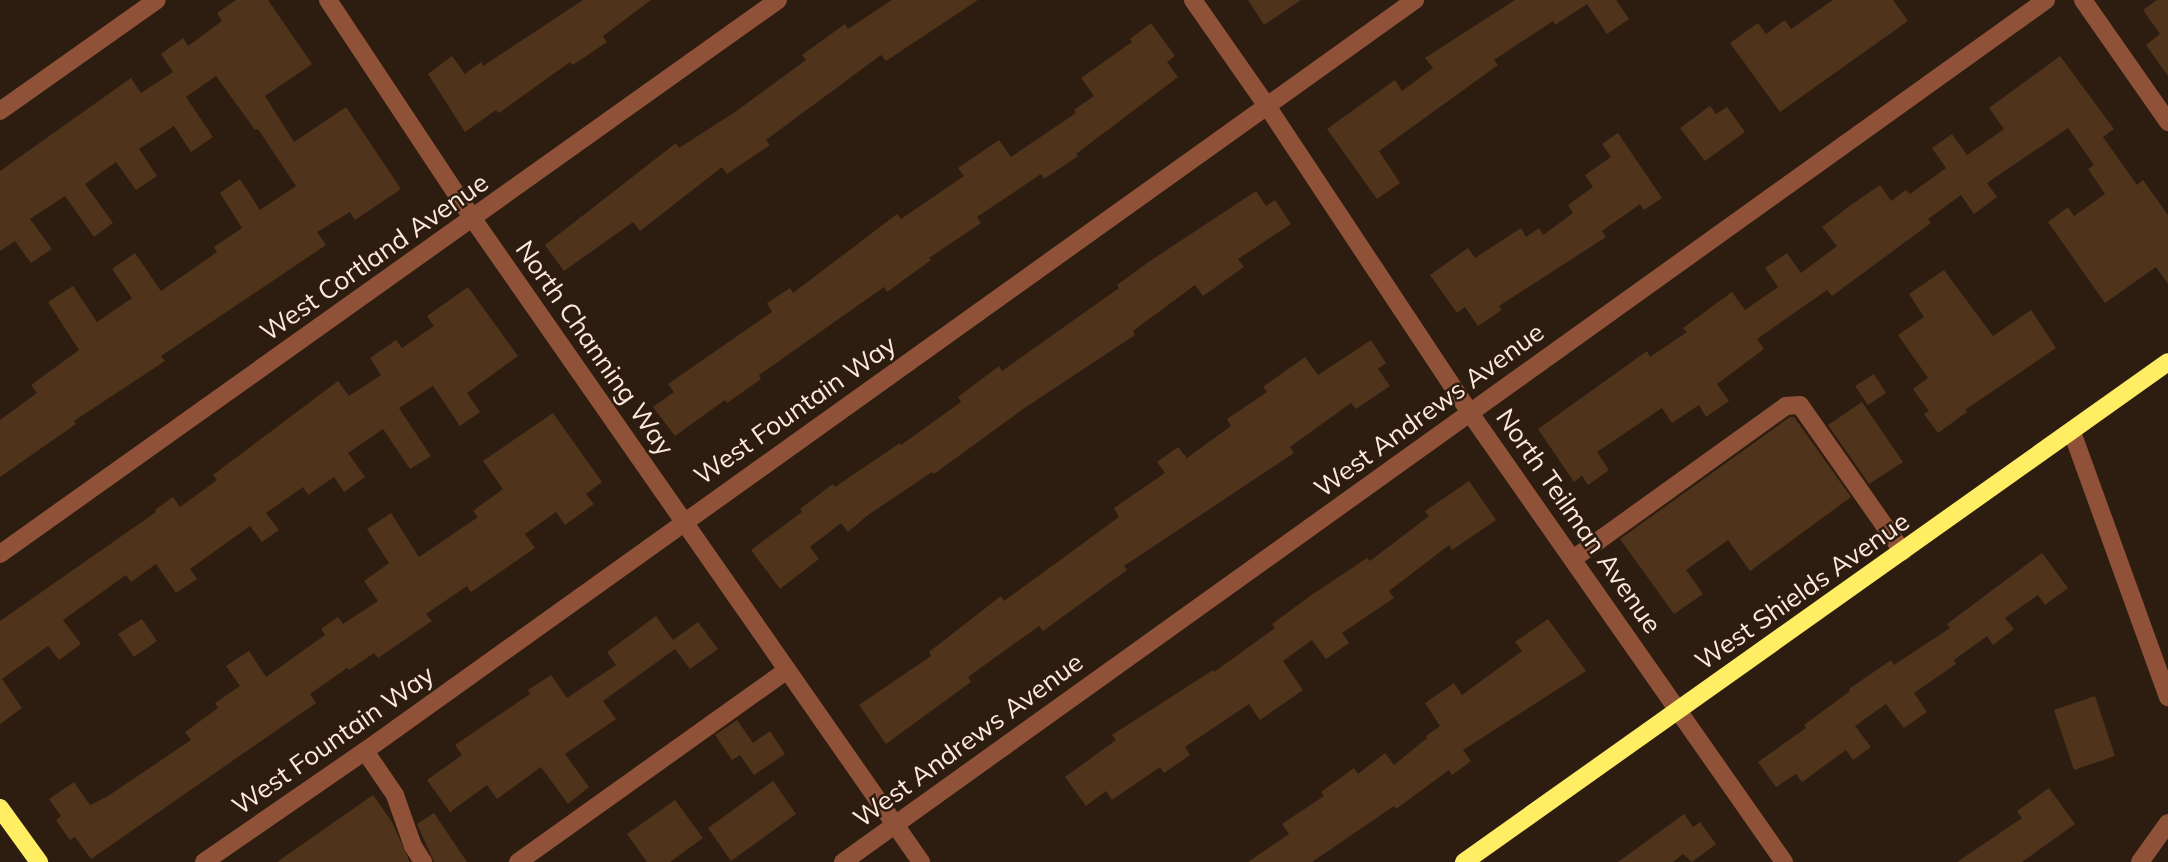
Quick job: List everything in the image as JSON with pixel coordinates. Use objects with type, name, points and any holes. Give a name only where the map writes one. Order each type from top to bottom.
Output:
[{"type":"main road","name":"West Shields Avenue","points":[[1464,862],[2168,362]]},
{"type":"main road","points":[[0,808],[39,862]]},
{"type":"street","points":[[0,111],[157,0]]},
{"type":"street","name":"North Channing Way","points":[[328,0],[473,219],[921,862]]},
{"type":"street","name":"West Cortland Avenue","points":[[0,554],[778,0]]},
{"type":"street","name":"North Teilman Avenue","points":[[1193,0],[1267,106],[1470,413],[1784,862]]},
{"type":"street","name":"West Fountain Way","points":[[204,862],[365,751],[1415,0]]},
{"type":"street","name":"West Andrews Avenue","points":[[843,862],[2046,0]]},
{"type":"street","points":[[2083,0],[2168,122]]},
{"type":"street","points":[[1573,559],[1786,406],[1800,405],[1903,552]]},
{"type":"street","points":[[2072,432],[2168,697]]},
{"type":"street","points":[[518,862],[787,670]]},
{"type":"street","points":[[365,751],[395,795],[410,839],[423,862]]},
{"type":"street","points":[[2140,862],[2168,823]]},
{"type":"building","points":[[236,0],[268,0],[312,64],[265,96],[294,142],[346,107],[401,189],[355,220],[350,212],[317,232],[326,245],[161,356],[165,361],[74,421],[76,424],[0,477],[0,420],[37,393],[31,385],[79,350],[48,302],[73,286],[97,322],[132,298],[112,269],[135,253],[161,291],[217,252],[214,247],[242,228],[220,193],[240,179],[260,210],[296,186],[258,129],[255,130],[216,76],[186,97],[213,137],[191,152],[174,126],[139,149],[157,176],[136,190],[116,162],[85,184],[113,223],[94,237],[65,196],[30,219],[52,249],[31,263],[15,241],[0,251],[0,171],[131,78],[141,93],[173,72],[161,54],[183,38],[188,46],[222,21],[217,13]]},
{"type":"building","points":[[583,0],[651,0],[603,36],[607,42],[573,65],[570,62],[499,113],[496,110],[465,132],[428,74],[452,56],[465,74],[481,62],[483,66]]},
{"type":"building","points":[[892,0],[978,0],[886,61],[881,55],[766,140],[770,145],[727,174],[722,167],[640,231],[633,222],[564,271],[545,245],[676,143],[679,148],[735,112],[806,60],[802,55],[845,24],[848,29]]},
{"type":"building","points":[[1248,0],[1301,0],[1264,25]]},
{"type":"building","points":[[1515,0],[1616,0],[1629,19],[1607,34],[1587,4],[1555,25],[1553,21],[1494,60],[1498,65],[1379,151],[1400,183],[1377,199],[1327,129],[1395,80],[1402,91],[1433,68],[1425,58]]},
{"type":"building","points":[[1833,0],[1893,0],[1908,21],[1780,112],[1730,43],[1758,23],[1766,34],[1785,20],[1791,29]]},
{"type":"building","points":[[2157,0],[2168,0],[2168,76],[2146,45],[2160,34],[2143,10]]},
{"type":"building","points":[[1151,23],[1175,56],[1167,62],[1178,77],[1076,154],[1078,156],[1044,179],[1041,174],[977,217],[981,223],[929,258],[931,260],[887,292],[884,287],[759,375],[761,379],[727,403],[725,400],[675,436],[653,407],[674,392],[668,384],[772,312],[767,303],[790,288],[793,293],[897,214],[901,219],[964,176],[958,168],[999,140],[1011,157],[1076,113],[1074,110],[1094,96],[1081,78],[1132,42],[1130,39]]},
{"type":"building","points":[[2060,56],[2114,129],[2103,137],[2137,185],[2143,180],[2168,215],[2168,284],[2156,267],[2105,303],[2048,222],[2068,207],[2074,216],[2105,194],[2088,169],[2094,165],[2068,128],[1987,183],[1997,197],[1974,214],[1961,195],[1928,219],[1931,223],[1832,296],[1827,290],[1757,339],[1764,349],[1717,384],[1729,401],[1706,417],[1699,405],[1672,423],[1662,408],[1597,452],[1609,470],[1588,485],[1582,476],[1574,482],[1538,429],[1647,351],[1650,357],[1687,332],[1683,328],[1732,292],[1745,310],[1778,287],[1765,268],[1787,253],[1801,273],[1837,246],[1822,227],[1848,207],[1880,185],[1891,201],[1906,190],[1910,194],[1946,168],[1932,148],[1952,134],[1967,155],[2004,129],[1989,108]]},
{"type":"building","points":[[1710,106],[1716,114],[1727,107],[1745,132],[1705,161],[1680,128]]},
{"type":"building","points":[[1618,133],[1662,198],[1644,210],[1640,204],[1602,231],[1606,237],[1499,306],[1502,310],[1478,326],[1465,307],[1457,313],[1430,275],[1468,248],[1475,258],[1521,228],[1526,237],[1539,228],[1543,235],[1573,213],[1568,205],[1593,187],[1585,175],[1611,157],[1602,144]]},
{"type":"building","points":[[1256,191],[1266,206],[1275,200],[1291,224],[1238,259],[1244,267],[1203,296],[1195,285],[1133,331],[1135,335],[1023,409],[934,474],[932,472],[868,515],[848,532],[841,523],[810,547],[819,559],[780,589],[751,550],[802,512],[800,509],[833,484],[835,487],[900,443],[901,445],[961,402],[958,397],[999,366],[1002,371],[1119,288],[1117,285],[1150,261]]},
{"type":"building","points":[[1944,270],[1993,336],[2031,310],[2056,348],[1965,410],[1967,412],[1938,433],[1924,414],[1929,411],[1913,389],[1928,378],[1898,335],[1924,317],[1909,294]]},
{"type":"building","points":[[468,287],[518,356],[467,393],[480,412],[460,426],[433,386],[399,408],[431,456],[410,469],[383,429],[348,453],[365,477],[344,492],[334,477],[308,495],[303,487],[266,513],[279,530],[262,542],[250,526],[190,569],[197,579],[176,593],[156,564],[131,582],[126,575],[63,620],[81,644],[59,660],[48,646],[2,679],[22,708],[0,724],[0,621],[156,512],[155,510],[173,497],[180,507],[217,480],[213,475],[338,381],[349,396],[381,375],[370,358],[396,340],[402,348],[434,326],[427,316]]},
{"type":"building","points":[[1371,340],[1386,363],[1378,369],[1390,386],[1356,409],[1351,403],[1290,447],[1294,453],[1124,566],[1127,570],[1043,631],[1039,626],[968,677],[971,682],[886,744],[859,705],[931,656],[929,652],[1001,596],[1004,601],[1119,517],[1114,508],[1165,473],[1157,462],[1178,447],[1187,458],[1231,426],[1227,419],[1267,392],[1263,387],[1305,357],[1318,375]]},
{"type":"building","points":[[1874,374],[1886,393],[1868,405],[1855,386]]},
{"type":"building","points":[[1862,402],[1903,462],[1869,484],[1828,425]]},
{"type":"building","points":[[553,413],[602,482],[586,494],[594,504],[565,525],[556,512],[525,534],[535,548],[471,592],[467,586],[426,614],[432,621],[378,658],[374,653],[349,670],[347,668],[310,694],[316,703],[91,859],[75,837],[70,840],[56,820],[61,816],[49,799],[74,782],[90,805],[108,796],[191,740],[185,732],[218,708],[215,703],[240,686],[226,666],[249,651],[266,677],[325,635],[321,629],[338,617],[343,624],[378,601],[364,581],[389,563],[367,529],[391,513],[419,557],[478,517],[473,511],[503,489],[483,461]]},
{"type":"building","points":[[1790,417],[1794,417],[1851,497],[1750,571],[1728,540],[1686,570],[1703,594],[1674,614],[1620,539]]},
{"type":"building","points":[[1469,481],[1496,520],[1452,550],[1449,545],[1389,591],[1394,598],[1342,633],[1349,643],[1326,659],[1312,640],[1283,661],[1303,690],[1260,720],[1249,704],[1185,747],[1190,755],[1164,773],[1160,767],[1112,800],[1106,791],[1086,806],[1065,777],[1116,740],[1112,735],[1213,670],[1214,672],[1275,628],[1272,624],[1313,594],[1367,558],[1370,561],[1429,516],[1425,511]]},
{"type":"building","points":[[2042,553],[2068,588],[2045,605],[2038,595],[2005,618],[2014,629],[1993,645],[1987,636],[1954,660],[1956,664],[1914,693],[1927,712],[1904,728],[1886,704],[1855,726],[1871,747],[1853,760],[1846,750],[1802,782],[1796,774],[1776,787],[1758,762],[1806,728],[1804,725],[1850,691],[1849,689],[1891,660],[1894,665],[1950,628],[1947,624]]},
{"type":"building","points":[[656,616],[673,640],[698,622],[718,649],[690,669],[675,649],[603,701],[616,719],[565,754],[589,787],[568,804],[541,767],[497,799],[487,785],[450,812],[427,780],[462,755],[455,745],[530,694],[528,690],[551,675],[567,698],[616,665],[607,652]]},
{"type":"building","points":[[142,619],[157,641],[134,657],[118,634]]},
{"type":"building","points":[[1548,619],[1586,671],[1463,750],[1471,761],[1452,775],[1449,770],[1396,809],[1394,806],[1312,862],[1248,862],[1289,834],[1282,824],[1324,796],[1321,792],[1354,768],[1358,774],[1385,753],[1394,765],[1440,726],[1425,703],[1454,683],[1462,695],[1522,651],[1515,642]]},
{"type":"building","points":[[2095,696],[2115,756],[2074,770],[2054,710]]},
{"type":"building","points":[[737,720],[753,743],[770,731],[785,754],[754,775],[740,755],[732,760],[715,735]]},
{"type":"building","points":[[773,781],[796,814],[731,861],[708,828]]},
{"type":"building","points":[[2049,788],[2075,824],[2022,862],[1957,862],[2022,818],[2017,811]]},
{"type":"building","points":[[373,795],[392,822],[410,862],[277,862]]},
{"type":"building","points":[[675,800],[703,838],[670,862],[647,862],[627,834]]},
{"type":"building","points":[[434,813],[467,862],[434,862],[417,824]]},
{"type":"building","points":[[1684,814],[1693,827],[1700,822],[1716,844],[1692,862],[1683,854],[1673,862],[1618,862]]}]
